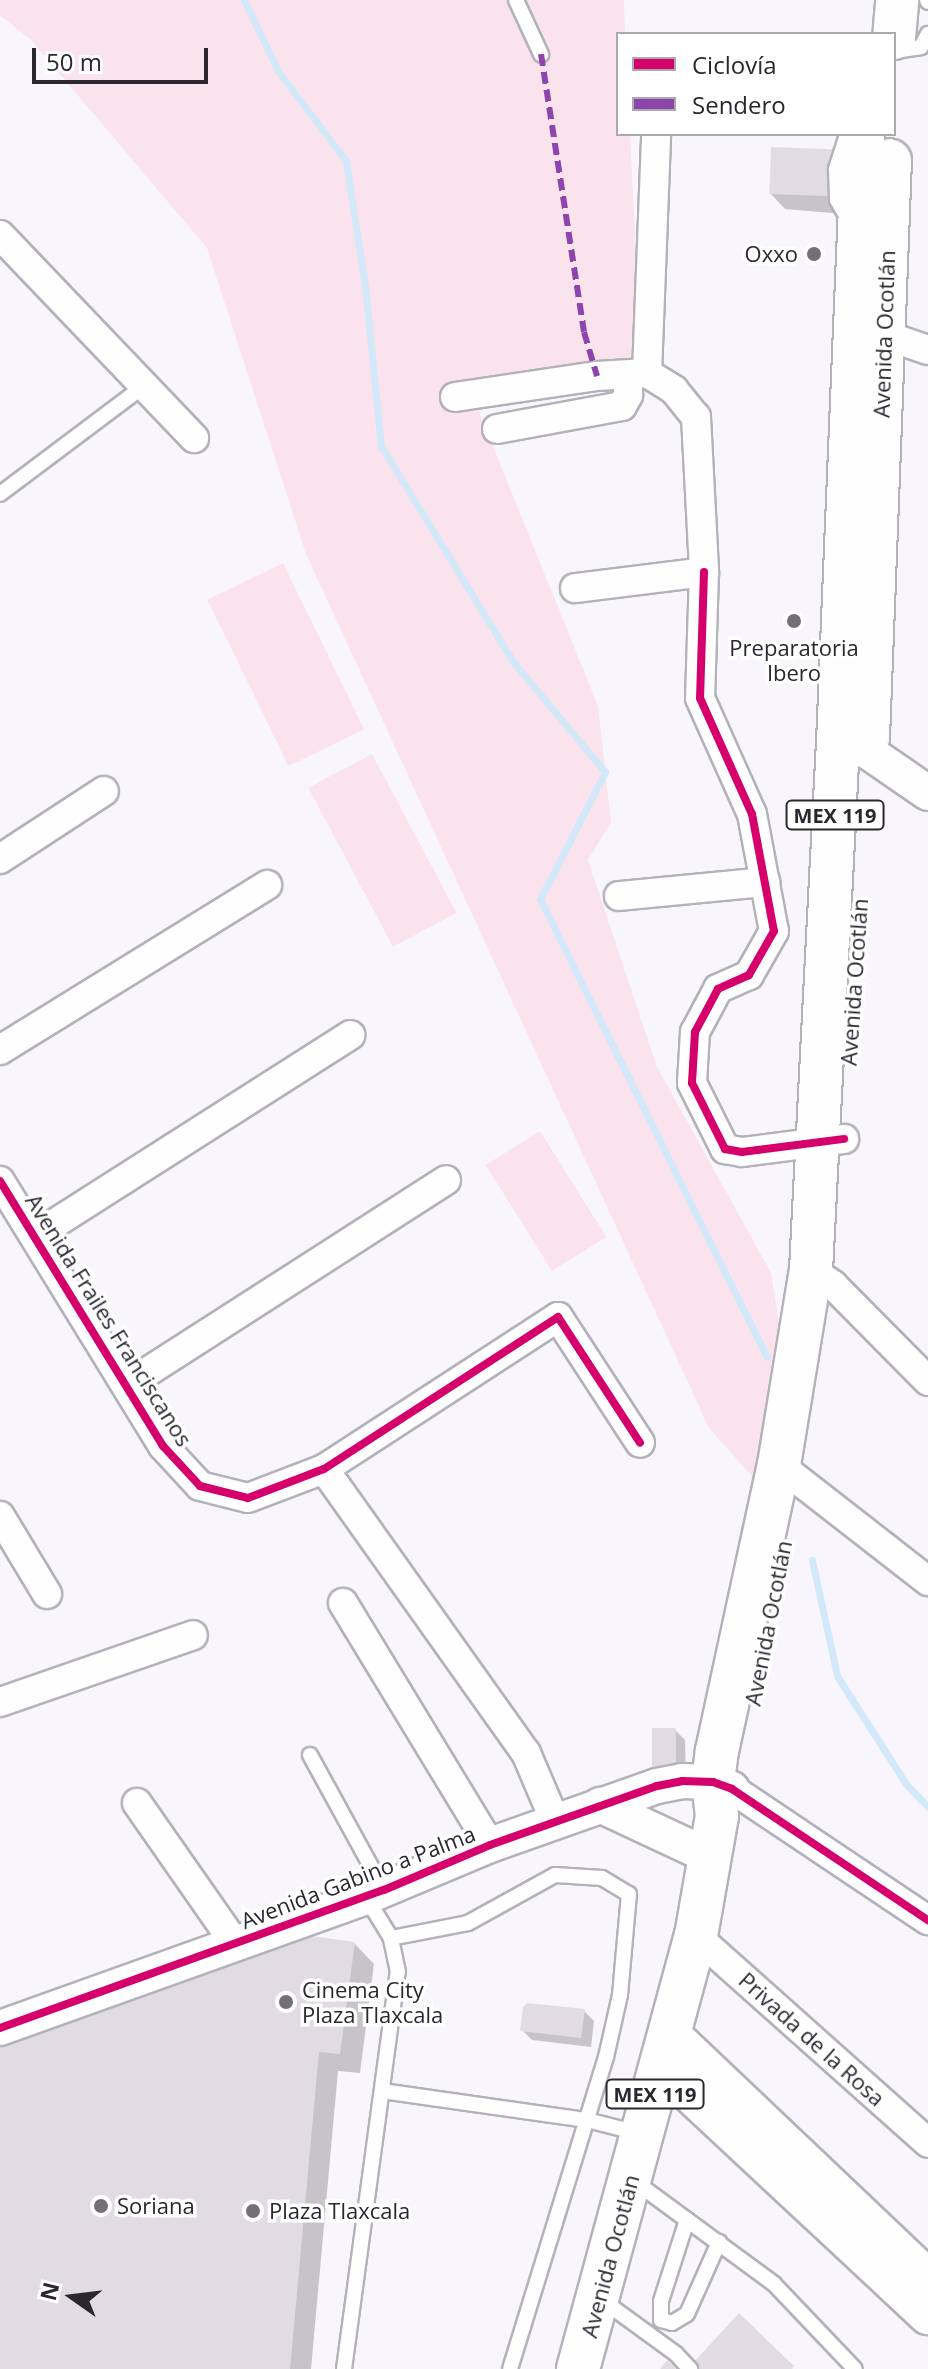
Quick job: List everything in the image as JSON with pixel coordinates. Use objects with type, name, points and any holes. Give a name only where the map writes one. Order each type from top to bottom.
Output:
[{"type":"main road","points":[[868,32],[870,0]]},
{"type":"main road","points":[[894,32],[897,0]]},
{"type":"main road","name":"Avenida Ocotlán","points":[[863,136],[859,227],[870,330]]},
{"type":"main road","name":"Avenida Ocotlán","points":[[578,2369],[696,1936],[822,1278],[853,747],[870,330],[891,136]]},
{"type":"main road","name":"Avenida Ocotlán","points":[[721,1796],[727,1699],[783,1478]]},
{"type":"main road","points":[[666,2050],[928,2279]]},
{"type":"main road","points":[[666,2050],[928,2315]]},
{"type":"street","points":[[497,429],[622,406],[628,395],[637,374],[656,136]]},
{"type":"street","points":[[0,235],[194,438]]},
{"type":"street","points":[[870,330],[928,350]]},
{"type":"street","points":[[455,397],[597,376],[637,374],[674,390],[696,417],[704,572],[700,698],[752,814],[774,931],[749,975],[718,989],[700,1021],[695,1032],[692,1083],[725,1149],[742,1152],[831,1140]]},
{"type":"street","points":[[575,588],[704,572]]},
{"type":"street","points":[[853,747],[928,793]]},
{"type":"street","points":[[0,859],[104,791]]},
{"type":"street","points":[[619,896],[765,882]]},
{"type":"street","points":[[0,1050],[267,885]]},
{"type":"street","points":[[35,1236],[350,1035]]},
{"type":"street","points":[[127,1385],[446,1180]]},
{"type":"street","name":"Avenida Frailes Franciscanos","points":[[0,1181],[163,1446],[200,1486],[248,1498],[324,1469],[558,1317],[640,1443]]},
{"type":"street","points":[[822,1278],[928,1381]]},
{"type":"street","points":[[324,1469],[526,1753],[555,1821]]},
{"type":"street","points":[[783,1478],[928,1581]]},
{"type":"street","points":[[0,1516],[47,1594]]},
{"type":"street","points":[[343,1603],[490,1845]]},
{"type":"street","points":[[0,1702],[193,1635]]},
{"type":"street","name":"Avenida Gabino a Palma","points":[[0,2028],[236,1945],[375,1893],[490,1845],[657,1786],[682,1781],[721,1796]]},
{"type":"street","points":[[721,1796],[928,1920]]},
{"type":"street","points":[[137,1803],[236,1945]]},
{"type":"street","points":[[600,1805],[711,1857]]},
{"type":"street","name":"Privada de la Rosa","points":[[696,1936],[928,2143]]},
{"type":"lane","points":[[516,0],[541,54]]},
{"type":"lane","points":[[896,51],[921,47],[928,34]]},
{"type":"lane","points":[[846,136],[836,169],[837,200],[850,221],[859,227]]},
{"type":"lane","points":[[0,494],[144,386]]},
{"type":"lane","points":[[746,1539],[783,1478]]},
{"type":"lane","points":[[725,1643],[727,1699]]},
{"type":"lane","points":[[310,1755],[375,1893],[391,1938],[398,1972],[344,2369]]},
{"type":"lane","points":[[391,1938],[468,1923],[555,1875],[602,1878],[629,1894],[620,1995],[587,2120],[510,2369]]},
{"type":"lane","points":[[382,2091],[587,2120],[643,2134]]},
{"type":"lane","points":[[631,2179],[774,2284],[855,2369]]},
{"type":"lane","points":[[687,2220],[661,2301],[661,2320],[672,2323],[687,2314],[719,2242]]},
{"type":"lane","points":[[598,2298],[676,2354],[690,2369]]},
{"type":"shaded area","points":[[0,0],[624,0],[625,32],[616,32],[616,136],[630,136],[641,357],[469,387],[598,706],[611,822],[588,860],[657,1067],[771,1273],[780,1330],[753,1477],[709,1428],[306,554],[207,248],[31,40],[0,15]]},
{"type":"shaded area","points":[[283,563],[364,729],[289,766],[208,600]]},
{"type":"shaded area","points":[[372,754],[457,913],[393,947],[308,788]]},
{"type":"shaded area","points":[[540,1131],[606,1237],[552,1271],[486,1165]]},
{"type":"building","points":[[771,147],[833,149],[831,196],[769,194]]},
{"type":"building","points":[[652,1728],[676,1728],[676,1771],[652,1771]]},
{"type":"building","name":"Soriana","points":[[305,1935],[355,1942],[340,2054],[319,2052],[290,2369],[0,2369],[0,2042]]},
{"type":"building","points":[[527,2003],[585,2009],[581,2038],[520,2031],[523,2007]]},
{"type":"building","points":[[739,2313],[794,2366],[792,2369],[700,2369],[694,2362]]},
{"type":"building","points":[[667,2360],[676,2369],[660,2369]]},
{"type":"waterway","points":[[244,0],[278,71],[346,161],[366,294],[381,446],[514,663],[605,772],[540,899],[767,1357]]},
{"type":"waterway","points":[[812,1560],[837,1676],[906,1784],[928,1807]]},
{"type":"marked path","points":[[541,54],[584,332],[597,376]]},
{"type":"cycle path","points":[[704,572],[700,698],[752,814],[774,931],[749,975],[718,989],[695,1032],[692,1083],[725,1149],[742,1152],[844,1139]]},
{"type":"cycle path","points":[[0,1181],[163,1446],[200,1486],[248,1498],[324,1469],[558,1317],[640,1443]]},
{"type":"cycle path","points":[[0,2028],[384,1890],[490,1845],[657,1786],[682,1781],[713,1782],[732,1789],[928,1920]]},
{"type":"place","name":"Oxxo","points":[[814,254]]},
{"type":"place","name":"Preparatoria Ibero","points":[[794,621]]},
{"type":"place","name":"Cinema City Plaza Tlaxcala","points":[[286,2002]]},
{"type":"place","name":"Soriana","points":[[101,2206]]},
{"type":"place","name":"Plaza Tlaxcala","points":[[253,2211]]}]
